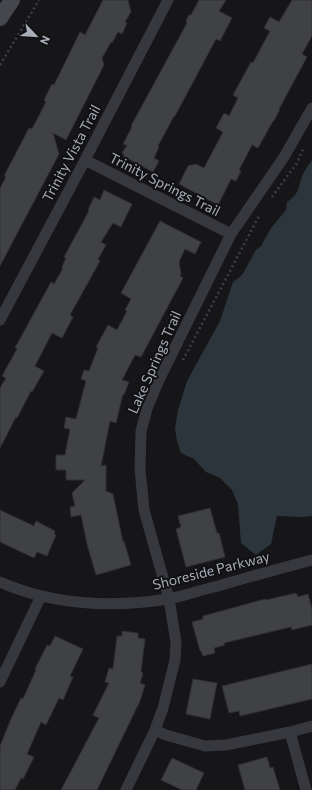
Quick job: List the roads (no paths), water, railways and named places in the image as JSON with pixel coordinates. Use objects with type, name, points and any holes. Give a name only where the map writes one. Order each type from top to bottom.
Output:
[{"type":"main road","points":[[0,18],[12,0]]},
{"type":"street","name":"Trinity Vista Trail","points":[[0,320],[86,160],[168,0]]},
{"type":"street","name":"Lake Springs Trail","points":[[126,790],[155,730],[175,660],[176,642],[168,599],[144,510],[140,469],[141,431],[147,409],[158,382],[231,234],[284,157],[312,108]]},
{"type":"street","name":"Trinity Springs Trail","points":[[86,160],[231,234]]},
{"type":"street","name":"Shoreside Parkway","points":[[0,582],[15,589],[64,601],[121,604],[168,599],[312,560]]},
{"type":"street","points":[[0,682],[41,596]]},
{"type":"street","points":[[155,730],[166,735],[205,746],[226,745],[312,726]]},
{"type":"street","points":[[290,732],[306,790]]}]
